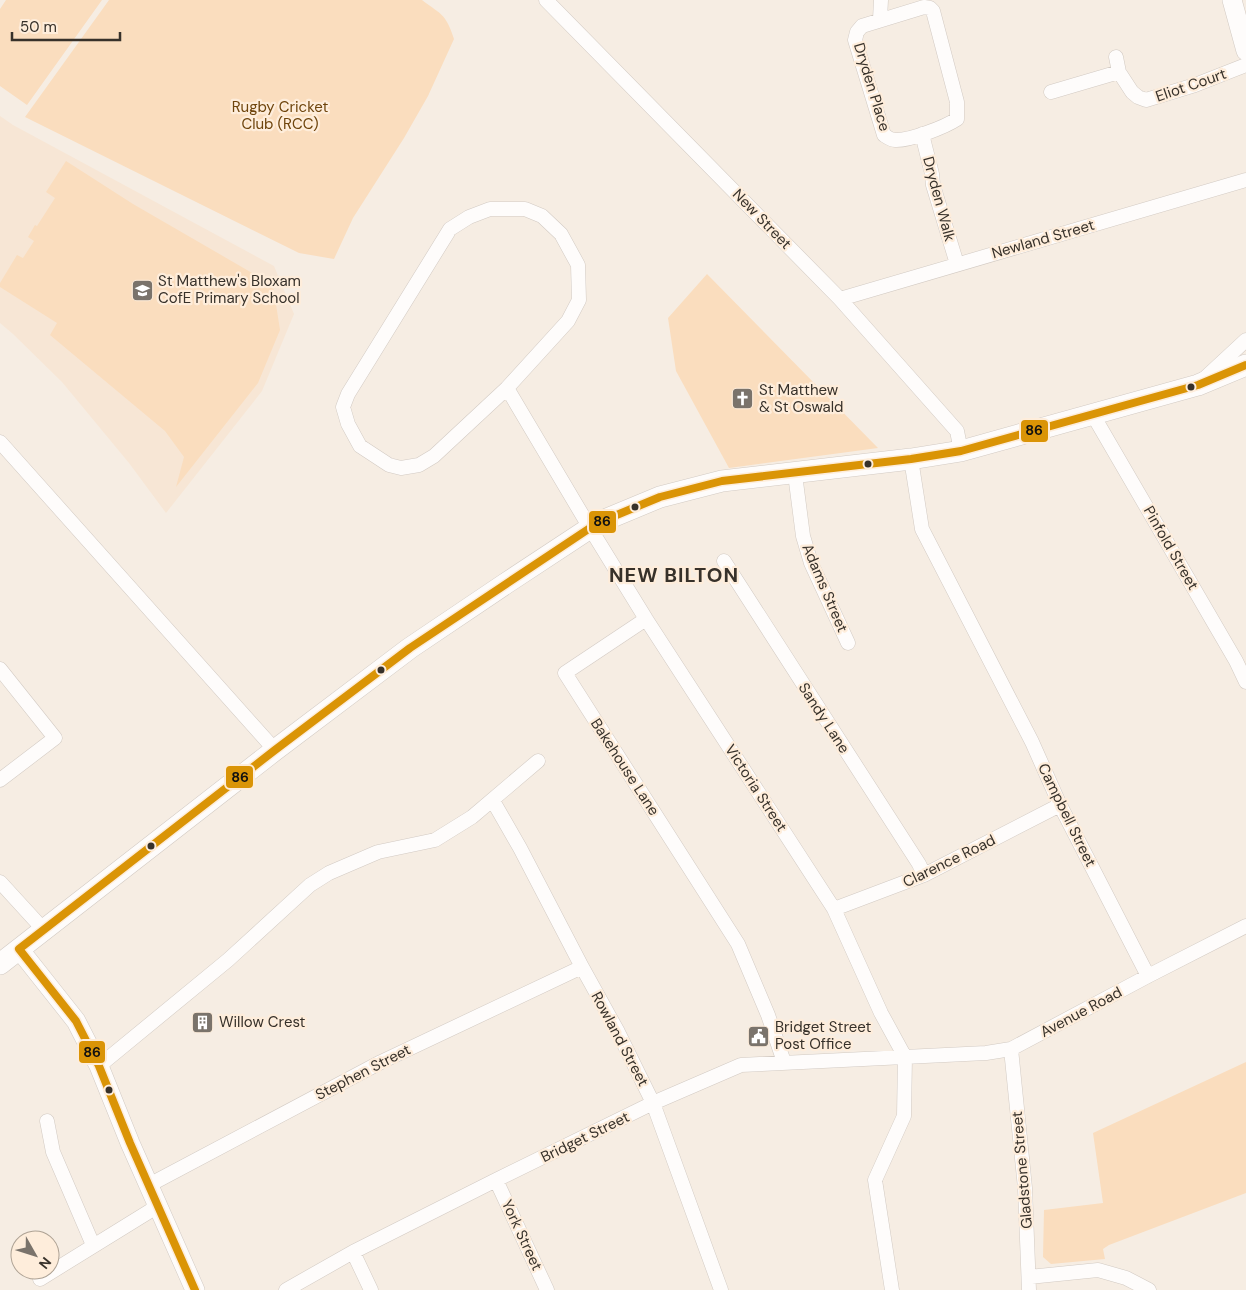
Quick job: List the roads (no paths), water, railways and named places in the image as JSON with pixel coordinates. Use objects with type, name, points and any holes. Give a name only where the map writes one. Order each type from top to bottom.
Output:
[{"type":"main road","points":[[0,964],[44,928],[410,648],[590,528],[607,519],[660,497],[722,481],[795,474],[961,451],[1198,385],[1246,365]]},
{"type":"street","name":"New Street","points":[[546,0],[840,299],[957,431],[961,451]]},
{"type":"street","points":[[880,20],[881,0]]},
{"type":"street","points":[[1232,0],[1246,51]]},
{"type":"street","name":"Dryden Place","points":[[924,7],[930,8],[933,11],[957,102],[957,119],[948,125],[901,140],[893,140],[884,135],[856,40],[857,32],[862,26],[880,20],[924,7]]},
{"type":"street","name":"Eliot Court","points":[[1116,57],[1119,72],[1132,92],[1146,100],[1195,85],[1246,65]]},
{"type":"street","points":[[1051,92],[1119,72]]},
{"type":"street","name":"Dryden Walk","points":[[922,134],[933,185],[957,264]]},
{"type":"street","name":"Newland Street","points":[[840,299],[1246,180]]},
{"type":"street","points":[[490,208],[525,210],[542,216],[561,234],[578,264],[579,300],[568,321],[507,388],[434,456],[419,465],[401,468],[389,465],[360,446],[348,424],[344,407],[348,394],[450,229],[469,217],[490,208]]},
{"type":"street","points":[[1198,385],[1246,340]]},
{"type":"street","name":"Victoria Street","points":[[507,388],[646,619],[834,909],[881,1013],[905,1057]]},
{"type":"street","name":"Pinfold Street","points":[[1093,415],[1236,661],[1246,682]]},
{"type":"street","points":[[0,442],[275,750]]},
{"type":"street","name":"Campbell Street","points":[[911,459],[922,529],[1032,742],[1060,805],[1148,976]]},
{"type":"street","name":"Adams Street","points":[[795,474],[803,536],[811,563],[848,643]]},
{"type":"street","name":"Sandy Lane","points":[[724,561],[919,864],[924,875]]},
{"type":"street","name":"Bakehouse Lane","points":[[646,619],[565,673],[738,944],[768,1015],[784,1062]]},
{"type":"street","points":[[0,669],[55,738],[0,780]]},
{"type":"street","points":[[99,1066],[228,960],[310,885],[330,873],[378,852],[435,840],[472,817],[538,762]]},
{"type":"street","name":"Rowland Street","points":[[493,801],[618,1032],[653,1103],[721,1290]]},
{"type":"street","name":"Clarence Road","points":[[834,909],[924,875],[1060,805]]},
{"type":"street","points":[[0,882],[44,928]]},
{"type":"street","name":"Avenue Road","points":[[905,1057],[986,1053],[1011,1049],[1246,926]]},
{"type":"street","points":[[19,949],[76,1021],[99,1066],[130,1143],[195,1290]]},
{"type":"street","name":"Stephen Street","points":[[149,1185],[381,1062],[582,967]]},
{"type":"street","name":"Gladstone Street","points":[[1011,1049],[1025,1188],[1029,1284]]},
{"type":"street","points":[[892,1290],[875,1180],[904,1116],[905,1057]]},
{"type":"street","name":"Bridget Street","points":[[286,1290],[353,1252],[496,1180],[653,1103],[741,1065],[905,1057]]},
{"type":"street","points":[[47,1121],[53,1152],[93,1245]]},
{"type":"street","name":"York Street","points":[[496,1180],[547,1290]]},
{"type":"street","points":[[60,1266],[150,1211],[157,1204]]},
{"type":"street","points":[[353,1252],[371,1290]]},
{"type":"street","points":[[1029,1284],[1098,1270],[1126,1278],[1149,1290]]},
{"type":"place","name":"St Matthew's Bloxam CofE Primary School","points":[[142,290]]},
{"type":"place","name":"St Matthew & St Oswald","points":[[743,399]]},
{"type":"place","name":"Willow Crest","points":[[203,1022]]},
{"type":"place","name":"Bridget Street Post Office","points":[[759,1036]]},
{"type":"district","name":"NEW BILTON","points":[[674,575]]},
{"type":"park label","name":"Rugby Cricket Club (RCC)","points":[[280,116]]}]
